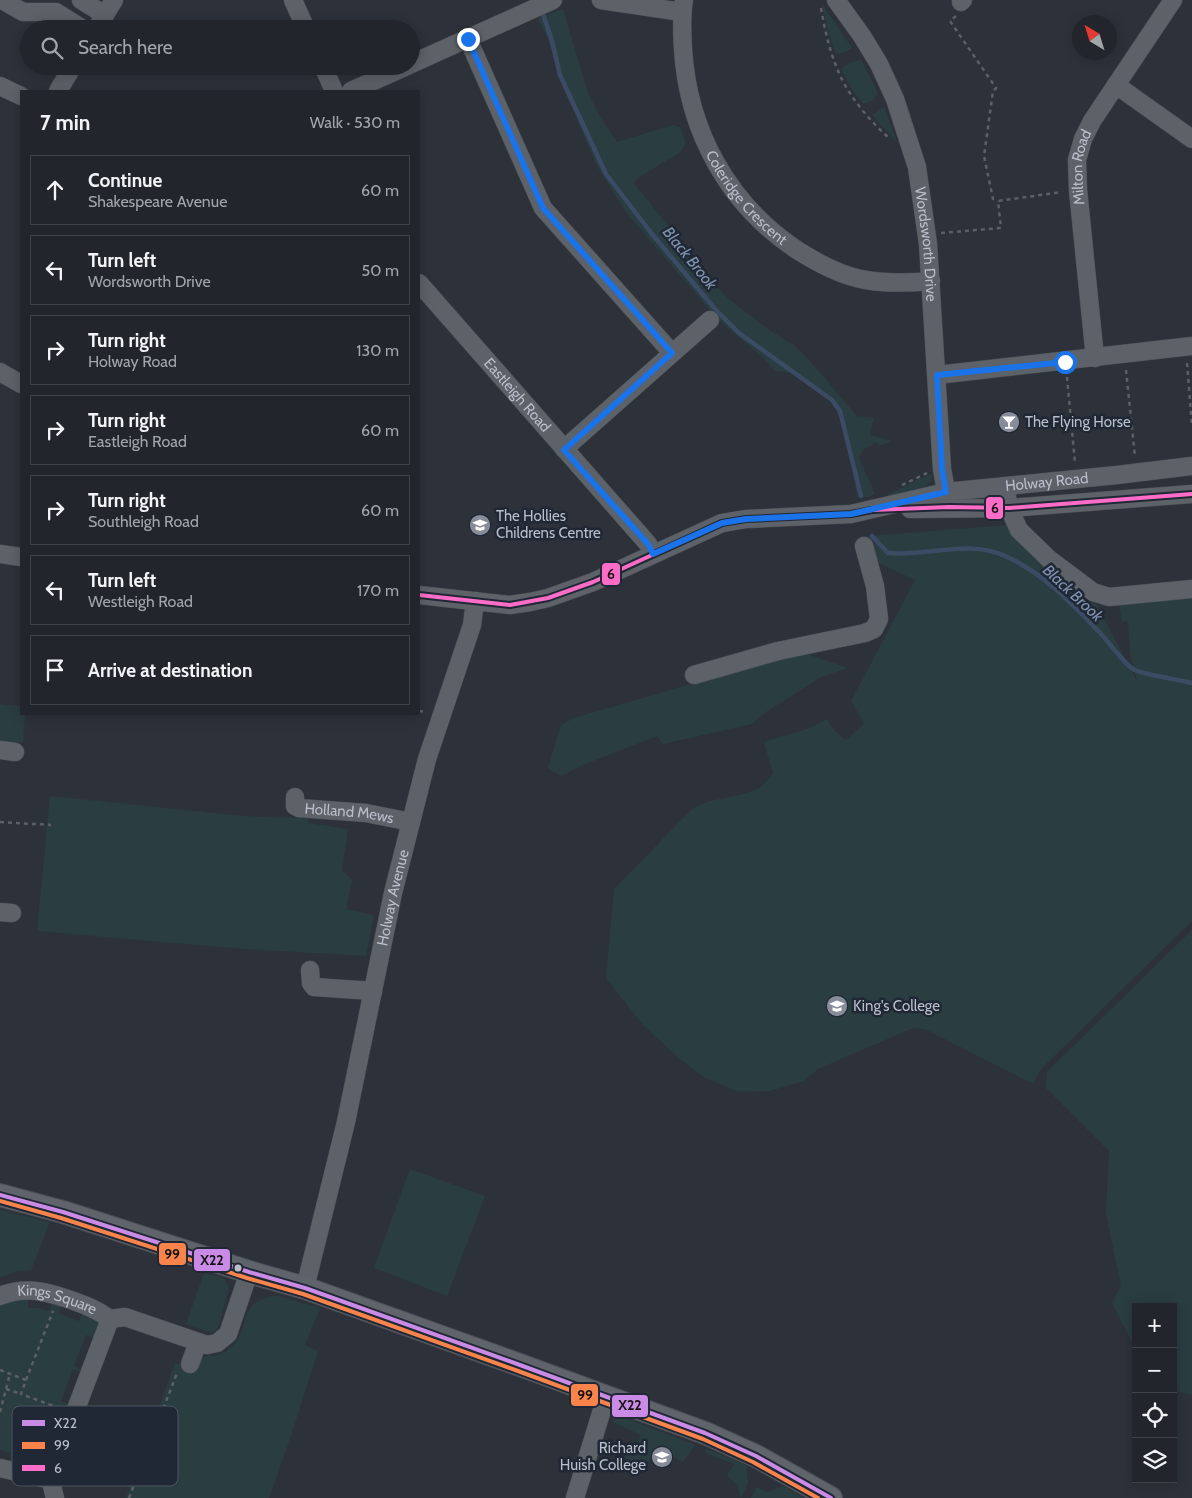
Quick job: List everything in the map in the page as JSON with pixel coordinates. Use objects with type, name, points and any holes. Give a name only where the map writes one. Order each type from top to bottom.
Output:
[{"type":"main road","points":[[0,1195],[63,1212],[249,1272],[305,1288],[705,1433],[756,1456],[831,1498]]},
{"type":"street","points":[[2,0],[23,12],[56,12],[69,20]]},
{"type":"street","points":[[81,0],[105,14]]},
{"type":"street","points":[[601,0],[683,6]]},
{"type":"street","name":"Milton Road","points":[[1095,358],[1078,190],[1077,160],[1083,139],[1092,121],[1173,0]]},
{"type":"street","points":[[420,60],[551,1]]},
{"type":"street","points":[[299,2],[304,20]]},
{"type":"street","name":"Wordsworth Drive","points":[[828,2],[862,36],[878,64],[896,98],[912,151],[923,202],[931,281],[942,469],[948,499]]},
{"type":"street","name":"Coleridge Crescent","points":[[683,6],[684,66],[690,104],[715,162],[744,204],[782,240],[829,268],[866,280],[892,283],[931,281]]},
{"type":"street","points":[[468,39],[543,208],[672,353]]},
{"type":"street","points":[[59,90],[68,75]]},
{"type":"street","points":[[327,75],[334,90]]},
{"type":"street","points":[[353,90],[387,75]]},
{"type":"street","points":[[1116,85],[1192,139]]},
{"type":"street","points":[[0,87],[20,96]]},
{"type":"street","name":"Eastleigh Road","points":[[420,284],[648,544],[653,554]]},
{"type":"street","points":[[564,450],[710,320]]},
{"type":"street","points":[[937,375],[1065,362],[1189,346]]},
{"type":"street","points":[[0,372],[20,383]]},
{"type":"street","name":"Holway Road","points":[[420,595],[510,605],[548,598],[592,582],[722,523],[746,519],[851,514],[948,499],[1005,485],[1192,466]]},
{"type":"street","points":[[1005,485],[1009,508],[1019,530],[1049,559],[1093,592],[1109,597],[1192,588]]},
{"type":"street","name":"Holway Road","points":[[948,499],[1009,508],[1192,494]]},
{"type":"street","points":[[694,675],[778,651],[865,634],[874,629],[879,619],[874,586],[864,546]]},
{"type":"street","points":[[0,554],[20,557]]},
{"type":"street","name":"Holway Avenue","points":[[305,1288],[346,1122],[393,893],[427,760],[472,625],[475,601]]},
{"type":"street","name":"Holland Mews","points":[[295,797],[295,806],[299,808],[366,814],[411,822]]},
{"type":"street","points":[[310,970],[311,983],[314,986],[373,991]]},
{"type":"street","name":"Kings Square","points":[[0,1296],[11,1292],[33,1290],[59,1296],[96,1309],[110,1319],[126,1317],[207,1345],[217,1343],[228,1334],[249,1272]]},
{"type":"street","name":"Kings Square","points":[[78,1406],[110,1319]]},
{"type":"street","points":[[190,1364],[198,1342]]},
{"type":"street","points":[[576,1498],[606,1397]]},
{"type":"path","points":[[962,1],[962,10],[950,21],[996,88],[993,91],[984,156],[993,199],[998,201],[1078,190]]},
{"type":"path","points":[[828,2],[833,60],[840,77],[850,93],[884,134],[902,150],[912,151]]},
{"type":"path","points":[[948,232],[1001,228],[998,201]]},
{"type":"path","points":[[1189,346],[1192,426]]},
{"type":"path","points":[[1125,354],[1135,458]]},
{"type":"path","points":[[1065,362],[1076,465]]},
{"type":"path","points":[[0,822],[51,825]]},
{"type":"path","points":[[22,1394],[59,1296]]},
{"type":"path","points":[[164,1406],[177,1372],[184,1376],[190,1364]]},
{"type":"path","points":[[0,1370],[26,1380]]},
{"type":"path","points":[[0,1412],[10,1374]]},
{"type":"path","points":[[6,1389],[55,1406]]},
{"type":"path","points":[[129,1498],[134,1486]]},
{"type":"green space","points":[[822,4],[852,48],[843,53],[836,54],[829,35]]},
{"type":"green space","points":[[563,9],[588,93],[602,120],[617,142],[673,125],[680,127],[686,144],[679,153],[638,178],[634,183],[713,283],[730,300],[768,329],[795,346],[857,416],[874,418],[870,435],[892,441],[879,446],[877,442],[864,449],[859,458],[875,494],[868,497],[857,497],[845,435],[837,412],[830,401],[795,375],[774,371],[764,358],[723,324],[625,211],[596,164],[561,82],[548,40],[538,18]]},
{"type":"green space","points":[[861,60],[878,93],[874,100],[863,104],[841,70],[848,63]]},
{"type":"green space","points":[[884,107],[897,142],[872,115]]},
{"type":"green space","points":[[932,474],[932,480],[919,492],[874,502],[919,479]]},
{"type":"green space","points":[[1007,525],[1038,557],[1093,598],[1137,681],[1130,652],[1128,621],[1122,622],[1119,603],[1192,595],[1192,921],[1040,1070],[1033,1084],[927,1030],[913,1028],[818,1069],[804,1081],[770,1091],[738,1092],[704,1077],[680,1059],[643,1025],[606,978],[614,889],[693,808],[710,801],[743,794],[760,788],[773,774],[764,742],[810,728],[827,719],[834,730],[846,740],[864,724],[851,701],[915,580],[873,560],[865,541],[869,536]]},
{"type":"green space","points":[[801,652],[848,668],[821,677],[766,712],[752,724],[663,744],[657,736],[583,765],[561,776],[548,768],[561,725],[574,718]]},
{"type":"green space","points":[[0,704],[20,706],[20,715],[25,715],[23,743],[0,741]]},
{"type":"green space","points":[[50,796],[243,816],[289,818],[309,816],[308,823],[348,829],[342,870],[352,880],[346,909],[374,915],[366,956],[244,949],[37,931]]},
{"type":"green space","points":[[1192,930],[1192,1395],[1177,1391],[1177,1303],[1132,1303],[1132,1343],[1112,1303],[1121,1286],[1106,1214],[1109,1151],[1046,1088],[1047,1072]]},
{"type":"green space","points":[[410,1169],[485,1196],[447,1296],[374,1268]]},
{"type":"green space","points":[[0,1210],[50,1222],[31,1270],[18,1271],[0,1278]]},
{"type":"green space","points":[[204,1273],[224,1278],[229,1288],[219,1325],[217,1330],[212,1333],[186,1324]]},
{"type":"green space","points":[[28,1295],[28,1308],[49,1311],[54,1299],[63,1302],[59,1314],[79,1321],[83,1310],[100,1322],[97,1339],[86,1335],[74,1366],[85,1371],[84,1373],[73,1369],[61,1401],[71,1406],[12,1406],[12,1453],[0,1450],[0,1304]]},
{"type":"green space","points":[[279,1296],[320,1308],[305,1345],[318,1351],[269,1498],[126,1498],[130,1486],[178,1486],[178,1406],[159,1406],[175,1363],[197,1371],[203,1358],[226,1352],[239,1336],[250,1309],[262,1299]]},
{"type":"green space","points":[[613,1413],[695,1445],[683,1462],[657,1448],[649,1461],[629,1463],[624,1460],[631,1445],[635,1446],[641,1435],[613,1422]]},
{"type":"green space","points":[[707,1449],[746,1465],[748,1483],[741,1498],[736,1484],[727,1475],[734,1464],[704,1452]]},
{"type":"green space","points":[[783,1486],[805,1498],[751,1498],[756,1487],[767,1492]]},
{"type":"waterway","name":"Black Brook","points":[[541,8],[552,41],[560,75],[606,174],[652,234],[715,309],[739,333],[832,400],[840,411],[861,496]]},
{"type":"waterway","name":"Black Brook","points":[[872,536],[888,553],[903,554],[976,549],[991,551],[1005,556],[1033,571],[1069,601],[1133,669],[1151,675],[1192,683]]},
{"type":"transit line","name":"6","points":[[420,595],[510,605],[548,598],[593,582],[722,523],[746,519],[851,514],[872,510],[949,507],[1009,508],[1192,494]]},
{"type":"transit line","name":"X22","points":[[0,1195],[63,1212],[249,1272],[305,1288],[520,1365],[705,1433],[756,1456],[831,1498]]},
{"type":"transit line","name":"99","points":[[0,1201],[61,1218],[247,1278],[303,1294],[518,1371],[703,1439],[753,1462],[818,1498]]},
{"type":"place","name":"The Flying Horse","points":[[1009,422]]},
{"type":"place","name":"The Hollies Childrens Centre","points":[[480,525]]},
{"type":"place","name":"King's College","points":[[837,1006]]},
{"type":"place","name":"Richard Huish College","points":[[662,1457]]},
{"type":"route","points":[[468,39],[543,208],[672,353],[564,450],[648,544],[653,554],[722,523],[746,519],[851,514],[946,492],[942,469],[937,375],[1065,362]]}]
